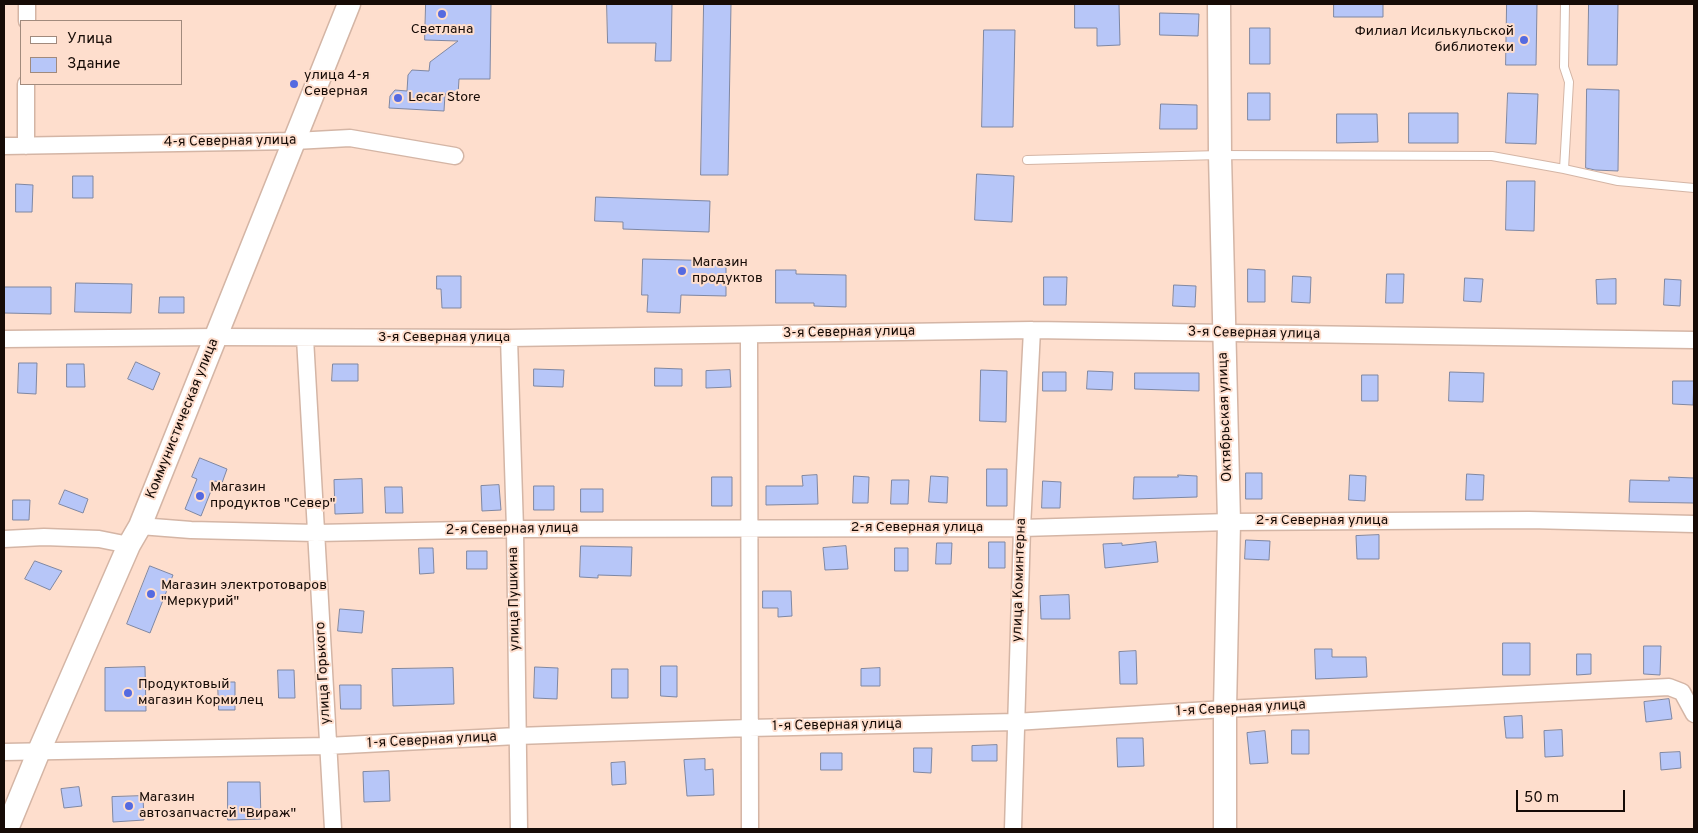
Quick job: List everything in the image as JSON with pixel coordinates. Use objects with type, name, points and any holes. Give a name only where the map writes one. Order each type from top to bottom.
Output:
[{"type":"street","points":[[27,4],[27,20]]},
{"type":"street","name":"Коммунистическая улица","points":[[7,829],[39,751],[134,536],[217,337],[350,4]]},
{"type":"street","name":"Октябрьская улица","points":[[1219,4],[1220,155],[1229,522],[1225,709],[1226,829]]},
{"type":"street","points":[[26,85],[26,146]]},
{"type":"street","name":"4-я Северная улица","points":[[4,146],[295,141],[350,138],[455,156]]},
{"type":"street","name":"3-я Северная улица","points":[[4,339],[217,337],[509,338],[1032,330],[1694,340]]},
{"type":"street","name":"улица Коминтерна","points":[[1013,829],[1022,528],[1032,330]]},
{"type":"street","points":[[749,334],[750,829]]},
{"type":"street","name":"улица Горького","points":[[305,338],[333,829]]},
{"type":"street","name":"улица Пушкина","points":[[509,338],[515,529],[519,829]]},
{"type":"street","name":"2-я Северная улица","points":[[4,539],[44,537],[99,539],[191,530],[316,533],[515,529],[1022,528],[1229,522],[1530,520],[1694,524]]},
{"type":"street","name":"1-я Северная улица","points":[[4,752],[327,746],[517,736],[1015,722],[1225,709],[1669,687],[1682,692],[1694,714]]},
{"type":"lane","points":[[1564,169],[1569,82],[1564,68],[1565,4]]},
{"type":"lane","points":[[1027,160],[1220,155],[1492,156],[1618,181],[1694,188]]},
{"type":"building","points":[[426,4],[491,4],[490,79],[459,79],[458,95],[445,94],[444,111],[389,108],[390,96],[395,90],[407,91],[408,75],[412,70],[429,71],[430,62],[458,41],[425,40]]},
{"type":"building","points":[[607,4],[672,4],[671,61],[655,61],[656,43],[608,43]]},
{"type":"building","points":[[704,4],[731,4],[728,175],[701,175]]},
{"type":"building","points":[[1075,4],[1119,4],[1120,45],[1097,46],[1097,28],[1075,28]]},
{"type":"building","points":[[1334,4],[1383,4],[1383,17],[1334,17]]},
{"type":"building","points":[[1507,4],[1537,4],[1536,65],[1506,65]]},
{"type":"building","points":[[1589,4],[1618,4],[1617,65],[1588,65]]},
{"type":"building","points":[[1160,13],[1199,14],[1198,36],[1160,35]]},
{"type":"building","points":[[1250,28],[1270,28],[1270,64],[1250,64]]},
{"type":"building","points":[[984,30],[1015,30],[1013,127],[982,127]]},
{"type":"building","points":[[1587,89],[1619,90],[1618,171],[1586,168]]},
{"type":"building","points":[[1248,93],[1270,93],[1270,120],[1248,120]]},
{"type":"building","points":[[1508,93],[1538,94],[1536,144],[1506,143]]},
{"type":"building","points":[[1161,104],[1197,105],[1197,129],[1160,129]]},
{"type":"building","points":[[1409,113],[1458,113],[1458,143],[1409,143]]},
{"type":"building","points":[[1337,114],[1377,114],[1378,142],[1337,143]]},
{"type":"building","points":[[977,174],[1014,176],[1012,222],[975,220]]},
{"type":"building","points":[[73,176],[93,176],[93,198],[73,198]]},
{"type":"building","points":[[1507,181],[1535,181],[1534,231],[1506,230]]},
{"type":"building","points":[[16,184],[33,185],[32,212],[16,212]]},
{"type":"building","points":[[596,197],[710,201],[709,232],[623,229],[623,222],[595,221]]},
{"type":"building","points":[[643,259],[726,261],[726,296],[681,295],[680,313],[647,312],[648,295],[642,295]]},
{"type":"building","points":[[1248,269],[1265,270],[1265,302],[1248,302]]},
{"type":"building","points":[[776,270],[796,270],[796,274],[846,275],[846,307],[814,306],[814,303],[776,303]]},
{"type":"building","points":[[1387,274],[1404,274],[1403,303],[1386,303]]},
{"type":"building","points":[[437,276],[461,276],[461,308],[442,308],[441,289],[437,289]]},
{"type":"building","points":[[1293,276],[1311,277],[1310,303],[1292,302]]},
{"type":"building","points":[[1044,277],[1067,277],[1066,305],[1044,305]]},
{"type":"building","points":[[1465,278],[1483,279],[1481,302],[1464,301]]},
{"type":"building","points":[[1616,279],[1616,304],[1597,304],[1596,280]]},
{"type":"building","points":[[1665,279],[1681,280],[1680,306],[1664,305]]},
{"type":"building","points":[[76,283],[132,284],[131,313],[75,312]]},
{"type":"building","points":[[1174,285],[1196,286],[1195,307],[1173,306]]},
{"type":"building","points":[[4,287],[51,287],[51,314],[4,313]]},
{"type":"building","points":[[160,297],[184,297],[184,313],[159,313]]},
{"type":"building","points":[[136,362],[160,373],[153,390],[128,379]]},
{"type":"building","points":[[19,363],[37,363],[36,394],[18,393]]},
{"type":"building","points":[[67,364],[84,364],[85,387],[67,387]]},
{"type":"building","points":[[333,364],[358,364],[358,381],[332,381]]},
{"type":"building","points":[[655,368],[682,369],[682,386],[655,386]]},
{"type":"building","points":[[534,369],[564,370],[563,387],[534,386]]},
{"type":"building","points":[[730,370],[731,387],[706,388],[706,371]]},
{"type":"building","points":[[981,370],[1007,371],[1006,422],[980,421]]},
{"type":"building","points":[[1088,371],[1113,372],[1112,390],[1087,389]]},
{"type":"building","points":[[1043,372],[1066,372],[1066,391],[1043,391]]},
{"type":"building","points":[[1450,372],[1484,373],[1483,402],[1449,401]]},
{"type":"building","points":[[1135,373],[1199,373],[1199,391],[1135,389]]},
{"type":"building","points":[[1362,375],[1378,375],[1378,401],[1362,401]]},
{"type":"building","points":[[1673,381],[1694,381],[1693,405],[1673,404]]},
{"type":"building","name":"Магазин продуктов \"Север\"","points":[[200,458],[227,469],[222,483],[215,481],[201,516],[185,509],[197,479],[192,477]]},
{"type":"building","points":[[987,469],[1007,469],[1007,506],[987,506]]},
{"type":"building","points":[[1246,473],[1262,473],[1262,499],[1246,499]]},
{"type":"building","points":[[1467,474],[1484,475],[1483,500],[1466,500]]},
{"type":"building","points":[[817,475],[818,504],[766,505],[766,486],[803,486],[802,476]]},
{"type":"building","points":[[1178,475],[1197,476],[1197,497],[1133,499],[1134,477],[1178,477]]},
{"type":"building","points":[[1350,475],[1366,476],[1365,501],[1349,500]]},
{"type":"building","points":[[854,476],[869,477],[868,503],[853,503]]},
{"type":"building","points":[[931,476],[948,477],[947,503],[929,502]]},
{"type":"building","points":[[712,477],[732,477],[732,506],[712,506]]},
{"type":"building","points":[[1669,477],[1694,478],[1694,503],[1629,502],[1630,480],[1669,481]]},
{"type":"building","points":[[362,479],[363,513],[335,514],[334,480]]},
{"type":"building","points":[[892,480],[909,480],[908,504],[891,504]]},
{"type":"building","points":[[1043,481],[1061,482],[1060,508],[1042,508]]},
{"type":"building","points":[[499,485],[501,510],[482,511],[481,486]]},
{"type":"building","points":[[534,486],[554,486],[554,510],[534,510]]},
{"type":"building","points":[[385,487],[402,487],[403,513],[386,513]]},
{"type":"building","points":[[581,489],[603,489],[603,512],[581,512]]},
{"type":"building","points":[[65,490],[88,499],[83,513],[59,504]]},
{"type":"building","points":[[13,500],[30,500],[29,520],[13,520]]},
{"type":"building","points":[[1379,535],[1379,559],[1357,559],[1356,536]]},
{"type":"building","points":[[1246,540],[1270,541],[1269,560],[1245,559]]},
{"type":"building","points":[[989,542],[1005,542],[1005,568],[989,568]]},
{"type":"building","points":[[1156,542],[1158,562],[1105,568],[1103,544],[1122,543],[1122,545]]},
{"type":"building","points":[[937,543],[952,543],[951,564],[936,564]]},
{"type":"building","points":[[581,546],[632,547],[631,576],[598,575],[598,578],[580,577]]},
{"type":"building","points":[[846,546],[848,569],[825,570],[823,548]]},
{"type":"building","points":[[419,548],[433,548],[434,573],[420,574]]},
{"type":"building","points":[[895,548],[908,548],[908,571],[895,571]]},
{"type":"building","points":[[467,551],[487,551],[487,569],[467,569]]},
{"type":"building","points":[[35,561],[62,571],[50,590],[25,579]]},
{"type":"building","points":[[150,566],[173,575],[150,633],[127,624]]},
{"type":"building","points":[[763,591],[791,591],[792,616],[778,617],[778,608],[763,608]]},
{"type":"building","points":[[1069,595],[1070,619],[1041,619],[1040,596]]},
{"type":"building","points":[[340,609],[364,611],[362,633],[338,631]]},
{"type":"building","points":[[1503,643],[1530,643],[1530,675],[1503,675]]},
{"type":"building","points":[[1644,646],[1661,646],[1660,675],[1644,674]]},
{"type":"building","points":[[1315,649],[1332,649],[1332,657],[1366,657],[1367,677],[1316,679]]},
{"type":"building","points":[[1136,651],[1137,684],[1120,684],[1119,652]]},
{"type":"building","points":[[1577,654],[1591,654],[1591,674],[1577,675]]},
{"type":"building","points":[[661,666],[677,666],[677,697],[661,696]]},
{"type":"building","points":[[145,667],[146,711],[105,711],[105,668]]},
{"type":"building","points":[[535,667],[558,668],[557,699],[534,698]]},
{"type":"building","points":[[453,668],[454,704],[393,706],[392,669]]},
{"type":"building","points":[[880,668],[880,686],[861,686],[861,669]]},
{"type":"building","points":[[612,669],[628,669],[628,698],[612,698]]},
{"type":"building","points":[[278,670],[294,670],[295,698],[279,698]]},
{"type":"building","points":[[218,682],[235,682],[235,710],[219,710]]},
{"type":"building","points":[[340,685],[361,685],[361,709],[341,709]]},
{"type":"building","points":[[1669,699],[1672,719],[1646,722],[1644,702]]},
{"type":"building","points":[[1522,716],[1523,738],[1506,738],[1504,717]]},
{"type":"building","points":[[1292,730],[1309,730],[1309,754],[1292,754]]},
{"type":"building","points":[[1562,730],[1563,756],[1545,757],[1544,731]]},
{"type":"building","points":[[1265,731],[1268,763],[1250,764],[1247,733]]},
{"type":"building","points":[[1117,738],[1143,738],[1144,766],[1118,767]]},
{"type":"building","points":[[997,745],[997,761],[972,761],[972,746]]},
{"type":"building","points":[[914,748],[932,748],[931,773],[914,772]]},
{"type":"building","points":[[1680,752],[1681,768],[1661,770],[1660,753]]},
{"type":"building","points":[[821,753],[842,753],[842,770],[821,770]]},
{"type":"building","points":[[705,759],[705,770],[713,769],[714,795],[687,796],[684,760]]},
{"type":"building","points":[[625,762],[626,784],[612,785],[611,763]]},
{"type":"building","points":[[389,771],[390,801],[364,802],[363,772]]},
{"type":"building","points":[[228,782],[260,782],[261,819],[228,820]]},
{"type":"building","points":[[79,787],[82,806],[64,808],[61,789]]},
{"type":"building","points":[[143,796],[144,820],[113,822],[112,797]]},
{"type":"place","name":"Светлана","points":[[442,14]]},
{"type":"place","name":"Филиал Исилькульской библиотеки","points":[[1524,40]]},
{"type":"place","name":"улица 4-я Северная","points":[[294,84]]},
{"type":"place","name":"Lecar Store","points":[[398,98]]},
{"type":"place","name":"Магазин продуктов","points":[[682,271]]},
{"type":"place","name":"Магазин продуктов \"Север\"","points":[[200,496]]},
{"type":"place","name":"Магазин электротоваров \"Меркурий\"","points":[[151,594]]},
{"type":"place","name":"Продуктовый магазин Кормилец","points":[[128,693]]},
{"type":"place","name":"Магазин автозапчастей \"Вираж\"","points":[[129,806]]}]
